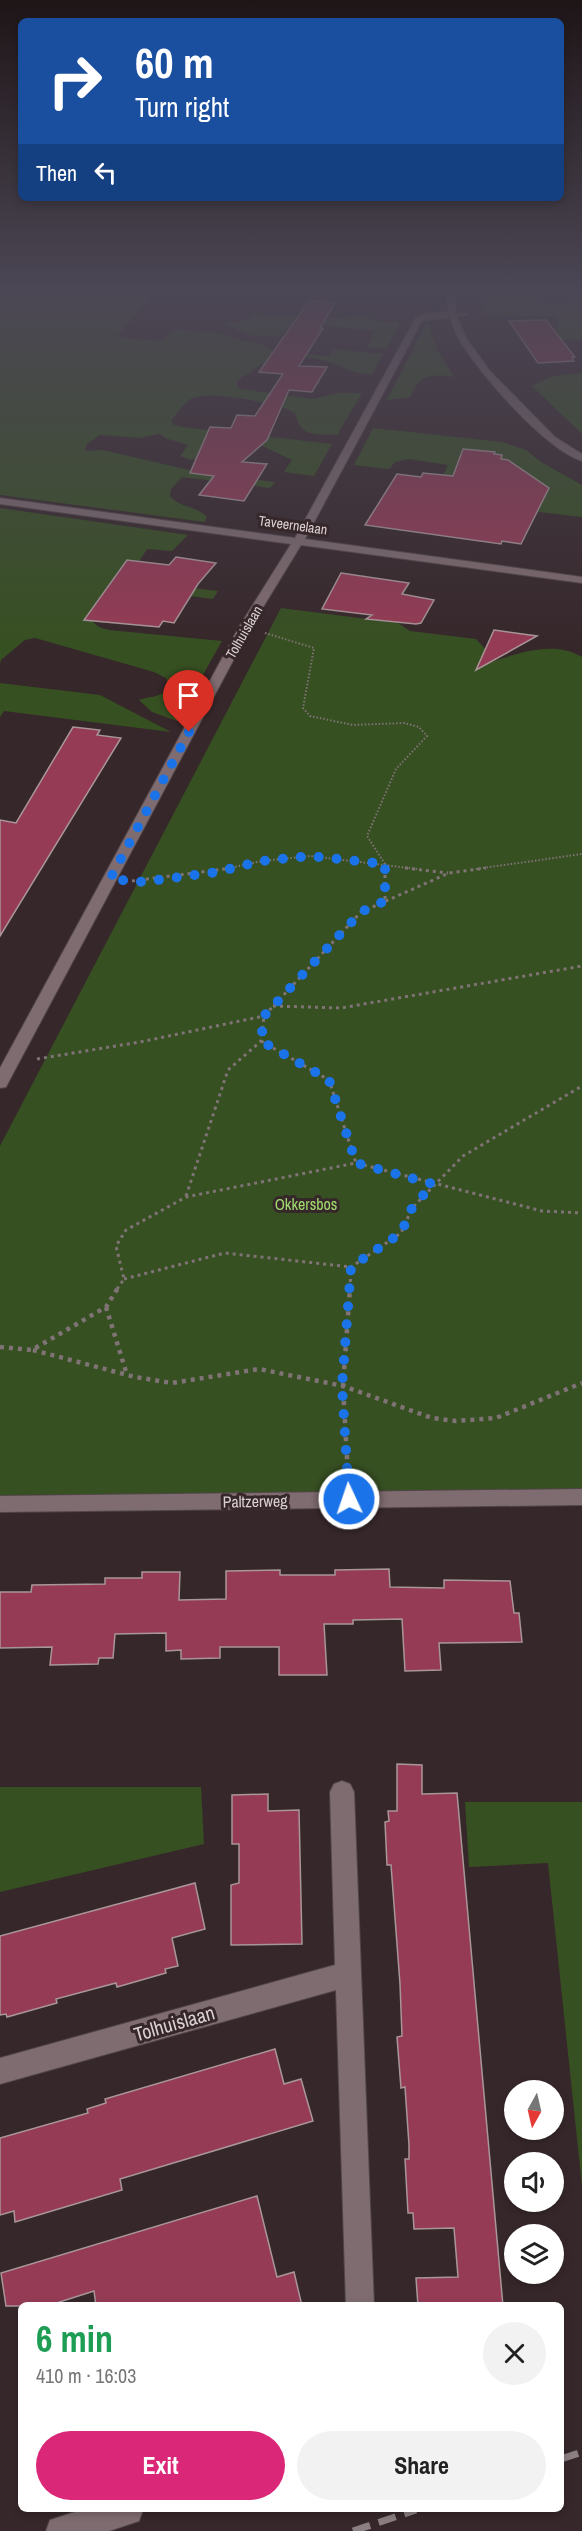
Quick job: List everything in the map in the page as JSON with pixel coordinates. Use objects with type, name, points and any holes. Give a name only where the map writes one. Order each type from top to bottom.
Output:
[{"type":"street","name":"Tolhuislaan","points":[[0,1083],[5,1063],[110,879],[245,627],[299,540],[370,409]]},
{"type":"street","points":[[521,409],[550,439],[582,458]]},
{"type":"street","name":"Taveernelaan","points":[[0,501],[582,580]]},
{"type":"street","name":"Paltzerweg","points":[[0,1504],[582,1497]]},
{"type":"street","points":[[342,1792],[360,2302]]},
{"type":"street","name":"Tolhuislaan","points":[[0,2071],[348,1974]]},
{"type":"street","points":[[61,2531],[122,2512]]},
{"type":"path","points":[[245,627],[314,648],[303,708],[310,716],[353,725],[404,723],[419,727],[427,736],[396,769],[367,836],[385,864],[385,901]]},
{"type":"path","points":[[186,1197],[228,1070],[261,1041],[264,1016],[361,912],[449,873],[582,854]]},
{"type":"path","points":[[110,879],[143,882],[217,872],[262,861],[310,856],[449,873]]},
{"type":"path","points":[[273,1006],[341,1008],[582,966]]},
{"type":"path","points":[[5,1063],[141,1042],[264,1016]]},
{"type":"path","points":[[261,1041],[329,1080],[356,1163]]},
{"type":"path","points":[[32,1350],[106,1307],[124,1279],[225,1253],[351,1267],[401,1233],[412,1208],[433,1184],[463,1156],[582,1086]]},
{"type":"path","points":[[124,1279],[116,1246],[126,1230],[186,1197],[356,1163],[542,1211],[582,1213]]},
{"type":"path","points":[[349,1499],[342,1386],[351,1267]]},
{"type":"path","points":[[106,1307],[127,1375]]},
{"type":"path","points":[[0,1347],[32,1350],[127,1375],[172,1383],[259,1369],[342,1386],[432,1418],[456,1421],[496,1418],[582,1383]]},
{"type":"green space","points":[[0,409],[180,409],[171,421],[174,425],[332,444],[314,476],[284,472],[292,460],[254,442],[191,460],[180,456],[188,445],[165,438],[160,434],[139,438],[100,435],[87,444],[85,451],[103,450],[202,473],[275,482],[270,488],[182,477],[171,489],[170,496],[179,503],[203,513],[207,517],[205,522],[0,495]]},
{"type":"green space","points":[[287,409],[352,409],[337,435],[305,431],[295,413]]},
{"type":"green space","points":[[556,409],[582,409],[582,434]]},
{"type":"green space","points":[[373,428],[502,442],[526,450],[541,462],[582,485],[582,517],[539,512],[526,506],[434,496],[448,465],[409,459],[395,462],[389,469],[354,465]]},
{"type":"green space","points":[[0,508],[188,535],[172,551],[147,549],[135,568],[149,583],[218,591],[213,599],[129,588],[94,614],[93,622],[109,630],[222,641],[177,721],[152,712],[139,700],[160,694],[167,689],[169,685],[166,678],[154,672],[35,638],[25,640],[1,660],[0,664]]},
{"type":"green space","name":"Okkersbos","points":[[281,608],[398,623],[410,631],[476,639],[489,653],[491,662],[525,652],[548,649],[560,649],[582,657],[582,1493],[0,1495],[0,1146]]},
{"type":"green space","points":[[0,683],[100,695],[171,732],[4,711],[0,717]]},
{"type":"green space","points":[[0,1787],[201,1787],[204,1844],[0,1892]]},
{"type":"green space","points":[[465,1802],[582,1802],[582,2186],[548,1863],[469,1867]]},
{"type":"building","points":[[260,409],[281,409],[267,440],[242,462],[267,464],[244,501],[199,495],[214,476],[190,473],[210,427],[231,428],[237,415],[255,416]]},
{"type":"building","points":[[463,449],[495,452],[494,454],[502,455],[501,459],[508,460],[549,488],[521,544],[502,541],[501,544],[365,525],[397,474],[421,477],[423,473],[453,476]]},
{"type":"building","points":[[176,557],[216,563],[198,584],[174,623],[163,621],[159,627],[84,620],[127,560],[169,565]]},
{"type":"building","points":[[341,573],[409,583],[402,594],[434,600],[421,623],[416,624],[366,619],[372,615],[322,609]]},
{"type":"building","points":[[494,630],[537,636],[476,670]]},
{"type":"building","points":[[73,727],[100,730],[97,735],[121,738],[0,936],[0,820],[16,823]]},
{"type":"building","points":[[389,1569],[390,1587],[444,1588],[444,1580],[510,1581],[514,1613],[519,1613],[522,1642],[439,1643],[441,1670],[405,1671],[402,1619],[353,1620],[353,1624],[324,1624],[327,1675],[279,1675],[279,1647],[220,1647],[220,1658],[181,1659],[181,1650],[166,1651],[166,1633],[115,1634],[113,1658],[99,1658],[98,1664],[50,1665],[52,1647],[0,1648],[0,1592],[31,1592],[32,1585],[105,1584],[105,1578],[142,1578],[142,1572],[180,1572],[179,1600],[226,1599],[226,1571],[280,1570],[280,1575],[335,1575],[335,1570]]},
{"type":"building","points":[[397,1764],[422,1765],[422,1794],[457,1793],[503,2302],[418,2302],[416,2278],[458,2277],[454,2228],[414,2229],[413,2213],[408,2213],[405,2159],[409,2159],[409,2145],[405,2087],[401,2088],[397,2037],[402,2036],[400,1984],[391,1865],[387,1865],[385,1822],[389,1821],[388,1811],[397,1811]]},
{"type":"building","points":[[268,1794],[268,1811],[299,1810],[302,1944],[231,1945],[231,1885],[239,1883],[239,1844],[232,1844],[232,1795]]},
{"type":"building","points":[[195,1883],[205,1929],[172,1938],[178,1966],[165,1969],[166,1973],[117,1987],[116,1983],[56,1999],[57,2003],[7,2017],[6,2014],[0,2015],[0,1936]]},
{"type":"building","points":[[275,2049],[284,2084],[301,2079],[313,2121],[120,2179],[122,2190],[15,2222],[14,2211],[0,2215],[0,2138],[88,2113],[87,2109],[106,2103],[105,2099]]},
{"type":"building","points":[[257,2196],[277,2277],[294,2272],[301,2302],[95,2302],[94,2291],[60,2302],[18,2302],[18,2306],[6,2306],[1,2273]]},
{"type":"railway","points":[[564,2458],[582,2452]]},
{"type":"railway","points":[[353,2531],[410,2512]]},
{"type":"route","points":[[189,732],[110,879],[143,882],[217,872],[262,861],[310,856],[385,864],[385,901],[361,912],[264,1016],[261,1041],[329,1080],[356,1163],[433,1184],[412,1208],[401,1233],[351,1267],[342,1386],[349,1499]]}]
